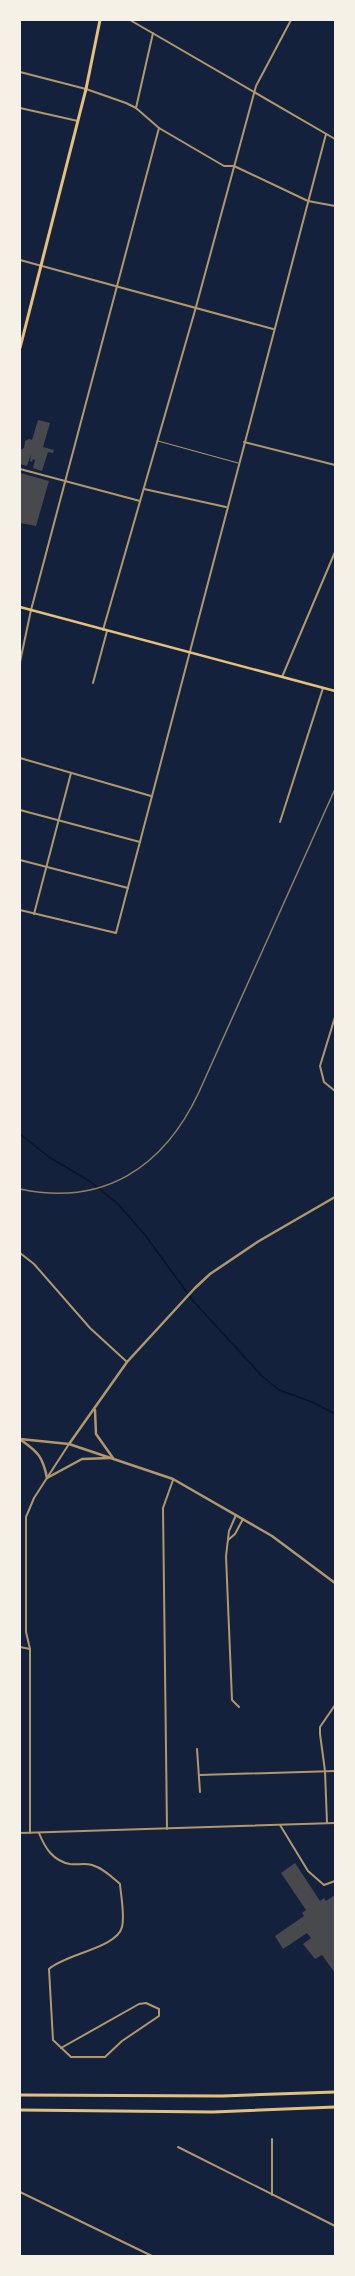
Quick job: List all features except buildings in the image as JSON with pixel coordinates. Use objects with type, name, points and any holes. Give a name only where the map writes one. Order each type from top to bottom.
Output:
[{"type":"main road","points":[[20,348],[86,89],[100,20]]},
{"type":"main road","points":[[20,607],[335,691]]},
{"type":"main road","points":[[20,2095],[222,2096],[335,2092]]},
{"type":"main road","points":[[20,2110],[213,2112],[335,2107]]},
{"type":"street","points":[[130,20],[335,139]]},
{"type":"street","points":[[103,630],[196,307],[254,92],[291,20]]},
{"type":"street","points":[[136,108],[153,33]]},
{"type":"street","points":[[20,72],[86,89],[136,108],[159,128],[224,166],[234,166],[308,201],[335,206]]},
{"type":"street","points":[[20,108],[78,121]]},
{"type":"street","points":[[20,662],[31,610],[159,128]]},
{"type":"street","points":[[20,910],[116,933],[226,507],[326,134]]},
{"type":"street","points":[[20,260],[273,329]]},
{"type":"street","points":[[244,442],[335,465]]},
{"type":"street","points":[[20,469],[140,501]]},
{"type":"street","points":[[144,489],[226,507]]},
{"type":"street","points":[[282,677],[335,552]]},
{"type":"street","points":[[93,683],[107,631]]},
{"type":"street","points":[[280,822],[323,688]]},
{"type":"street","points":[[20,758],[151,796]]},
{"type":"street","points":[[34,914],[60,820],[71,773]]},
{"type":"street","points":[[20,810],[140,842]]},
{"type":"street","points":[[20,860],[128,888]]},
{"type":"street","points":[[335,1017],[334,1026],[320,1066],[324,1082],[335,1091]]},
{"type":"street","points":[[30,1833],[32,1828],[30,1649],[26,1632],[26,1517],[34,1498],[69,1444],[127,1362],[182,1300],[210,1274],[259,1241],[335,1197]]},
{"type":"street","points":[[20,1253],[34,1264],[90,1328],[127,1362]]},
{"type":"street","points":[[95,1409],[96,1434],[113,1458]]},
{"type":"street","points":[[20,1439],[69,1444],[173,1479],[272,1536],[335,1583]]},
{"type":"street","points":[[20,1439],[44,1461],[47,1478]]},
{"type":"street","points":[[47,1478],[82,1459],[113,1458]]},
{"type":"street","points":[[167,1829],[163,1508],[173,1479]]},
{"type":"street","points":[[236,1515],[228,1531],[226,1556],[232,1700],[239,1707]]},
{"type":"street","points":[[227,1541],[235,1534],[243,1519]]},
{"type":"street","points":[[20,1647],[30,1649]]},
{"type":"street","points":[[327,1823],[325,1771],[320,1727],[335,1705]]},
{"type":"street","points":[[331,1709],[335,1712]]},
{"type":"street","points":[[198,1749],[200,1792]]},
{"type":"street","points":[[199,1775],[335,1771]]},
{"type":"street","points":[[20,1833],[335,1823]]},
{"type":"street","points":[[280,1825],[308,1871],[324,1884],[335,1881]]},
{"type":"street","points":[[39,1833],[46,1850],[56,1858],[69,1864],[92,1865],[104,1870],[120,1884],[122,1928],[114,1940],[57,1962],[49,1969],[53,2040],[61,2048],[71,2057],[105,2056],[122,2041],[159,2016],[159,2009],[146,2003],[139,2004],[61,2048]]},
{"type":"street","points":[[272,2139],[272,2195]]},
{"type":"street","points":[[178,2147],[335,2226]]},
{"type":"street","points":[[20,2192],[152,2256]]},
{"type":"lane","points":[[157,441],[238,463]]},
{"type":"waterway","points":[[20,1134],[49,1157],[91,1182],[118,1204],[145,1235],[194,1302],[262,1376],[279,1390],[312,1402],[335,1414]]},
{"type":"railway","points":[[20,1189],[50,1193],[78,1192],[104,1186],[128,1175],[149,1160],[168,1141],[185,1118],[199,1092],[335,789]]}]
